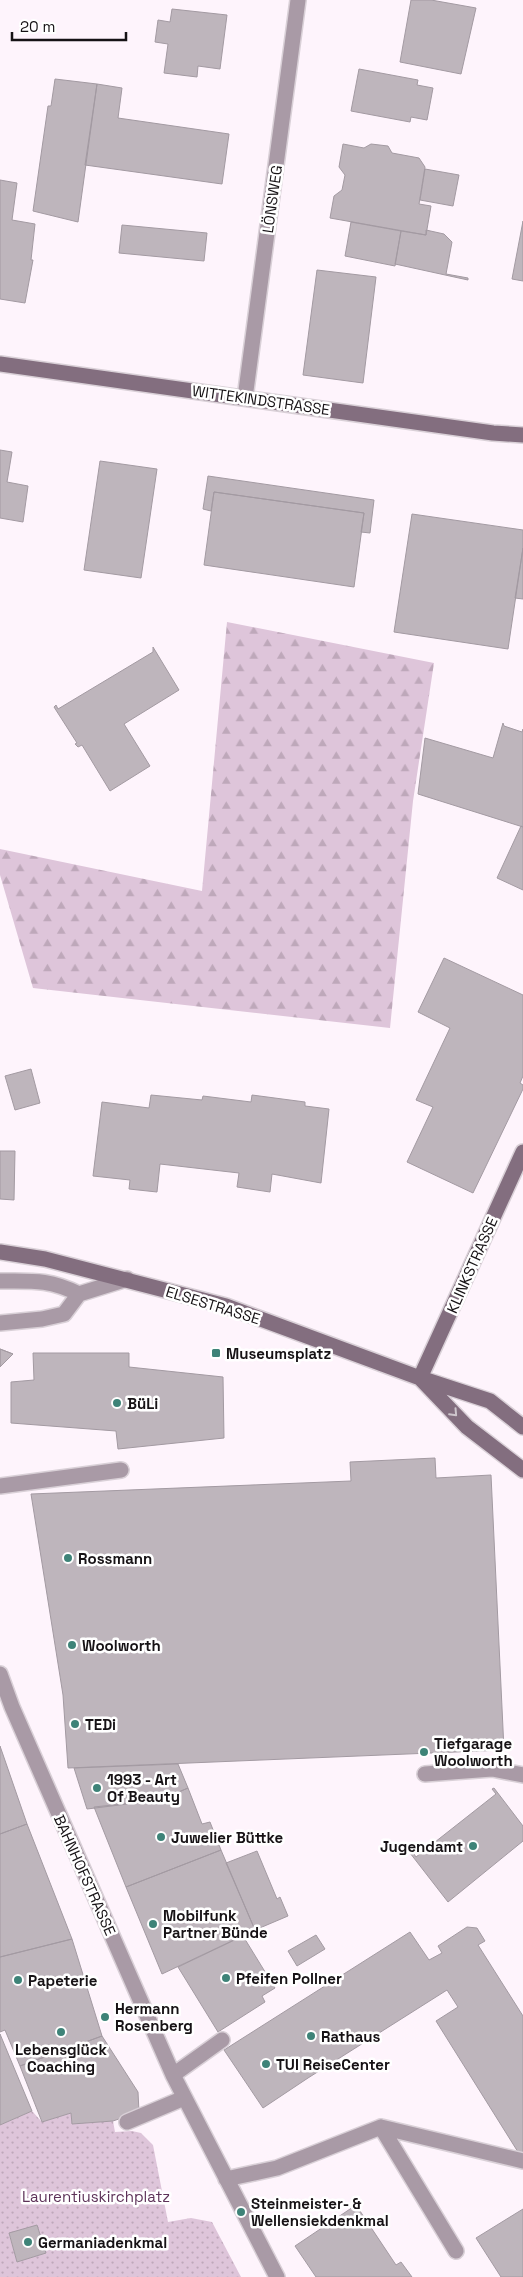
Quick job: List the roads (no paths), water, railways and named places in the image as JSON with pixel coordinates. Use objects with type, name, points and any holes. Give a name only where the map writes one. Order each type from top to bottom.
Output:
[{"type":"street","name":"LÖNSWEG","points":[[245,398],[298,0]]},
{"type":"street","name":"WITTEKINDSTRASSE","points":[[0,364],[493,433],[523,435]]},
{"type":"street","name":"KLINKSTRASSE","points":[[420,1378],[523,1152]]},
{"type":"street","name":"ELSESTRASSE","points":[[0,1252],[44,1259],[226,1306],[420,1378],[490,1401],[523,1427]]},
{"type":"street","points":[[0,1323],[42,1319],[64,1314],[79,1294],[127,1279]]},
{"type":"street","points":[[0,1280],[45,1281],[63,1286],[79,1294]]},
{"type":"street","name":"ELSESTRASSE","points":[[420,1378],[467,1428],[523,1470]]},
{"type":"street","points":[[0,1486],[121,1470]]},
{"type":"street","name":"BAHNHOFSTRASSE","points":[[0,1674],[12,1707],[172,2075],[277,2277]]},
{"type":"street","points":[[425,1774],[492,1768],[523,1776]]},
{"type":"street","points":[[172,2075],[222,2040]]},
{"type":"street","points":[[127,2122],[184,2098]]},
{"type":"street","points":[[381,2127],[456,2251]]},
{"type":"street","points":[[226,2179],[277,2168],[381,2127],[523,2160]]},
{"type":"place","name":"Museumsplatz","points":[[216,1353]]},
{"type":"place","name":"BüLi","points":[[117,1403]]},
{"type":"place","name":"Rossmann","points":[[68,1558]]},
{"type":"place","name":"Woolworth","points":[[72,1645]]},
{"type":"place","name":"TEDi","points":[[75,1724]]},
{"type":"place","name":"Tiefgarage Woolworth","points":[[424,1752]]},
{"type":"place","name":"1993 - Art Of Beauty","points":[[97,1788]]},
{"type":"place","name":"Juwelier Büttke","points":[[161,1837]]},
{"type":"place","name":"Jugendamt","points":[[473,1846]]},
{"type":"place","name":"Mobilfunk Partner Bünde","points":[[153,1924]]},
{"type":"place","name":"Pfeifen Pollner","points":[[226,1978]]},
{"type":"place","name":"Papeterie","points":[[18,1980]]},
{"type":"place","name":"Hermann Rosenberg","points":[[105,2017]]},
{"type":"place","name":"Lebensglück Coaching","points":[[61,2032]]},
{"type":"place","name":"Rathaus","points":[[311,2036]]},
{"type":"place","name":"TUI ReiseCenter","points":[[266,2064]]},
{"type":"place","name":"Steinmeister- & Wellensiekdenkmal","points":[[241,2212]]},
{"type":"place","name":"Germaniadenkmal","points":[[28,2242]]},
{"type":"park label","name":"Laurentiuskirchplatz","points":[[96,2196]]}]
